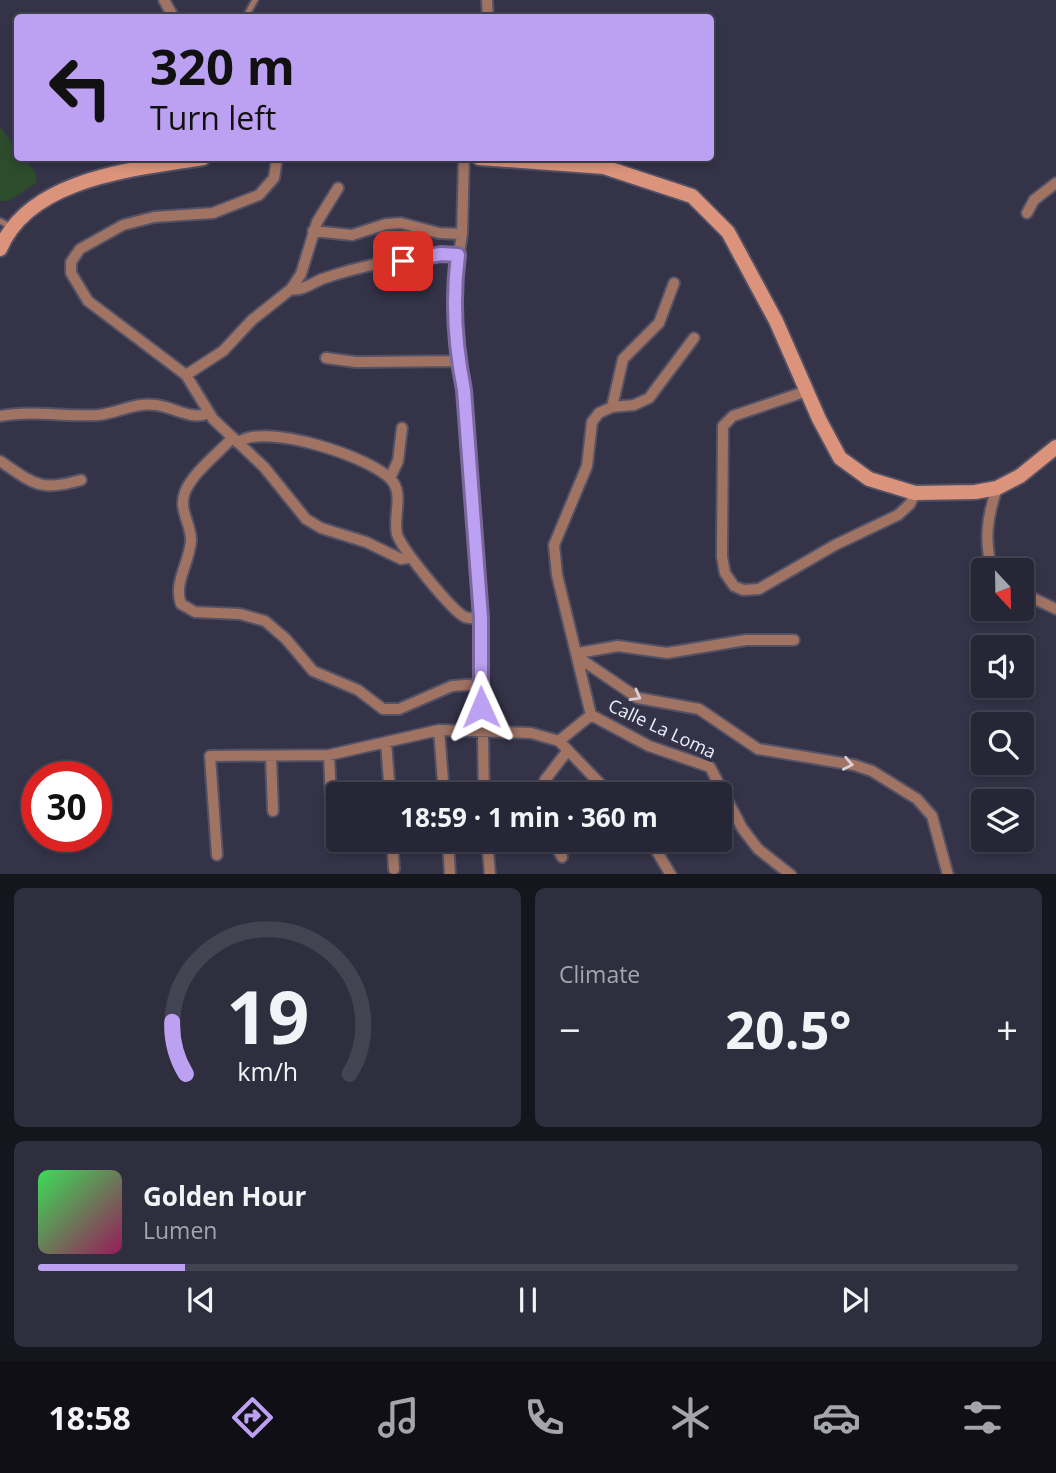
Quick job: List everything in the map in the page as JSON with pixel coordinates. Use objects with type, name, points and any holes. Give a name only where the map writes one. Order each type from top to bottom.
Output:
[{"type":"main road","points":[[0,249],[6,224],[77,184],[104,175],[185,161]]},
{"type":"main road","points":[[532,161],[604,167],[692,196],[728,232],[776,321],[840,458],[869,479],[915,493],[975,492],[998,488],[1020,476],[1056,447]]},
{"type":"street","points":[[277,161],[274,178],[260,195],[205,214],[154,217],[132,222],[84,247],[71,262],[75,284],[88,301],[186,375],[209,414],[264,467],[311,523],[366,542],[401,559],[408,558]]},
{"type":"street","points":[[464,161],[462,234],[453,293],[458,361],[464,390],[481,618],[483,782]]},
{"type":"street","points":[[1027,213],[1034,200],[1056,183]]},
{"type":"street","points":[[186,375],[223,351],[252,320],[291,289],[301,274],[313,232],[338,188]]},
{"type":"street","points":[[313,232],[352,235],[380,225],[401,223],[439,233],[462,234]]},
{"type":"street","points":[[291,289],[300,290],[322,279],[372,267],[430,256],[458,255]]},
{"type":"street","points":[[612,407],[623,359],[659,323],[674,284]]},
{"type":"street","points":[[591,715],[579,656],[557,575],[554,545],[587,466],[592,422],[599,413],[612,407],[634,405],[649,398],[694,338]]},
{"type":"street","points":[[326,358],[356,362],[458,361]]},
{"type":"street","points":[[807,391],[733,416],[723,426],[722,557],[724,573],[734,586],[748,591],[766,587],[825,550],[898,515],[910,504],[915,493]]},
{"type":"street","points":[[0,416],[46,412],[98,415],[145,404],[163,406],[194,416],[209,414]]},
{"type":"street","points":[[390,478],[397,467],[402,428]]},
{"type":"street","points":[[480,684],[452,686],[399,709],[383,709],[358,690],[313,671],[286,639],[265,621],[240,614],[195,612],[181,604],[178,588],[191,537],[183,510],[184,497],[194,478],[235,441],[254,436],[318,445],[352,456],[390,478],[397,494],[396,531],[408,558],[457,611],[469,618],[481,618]]},
{"type":"street","points":[[0,461],[34,484],[45,487],[81,480]]},
{"type":"street","points":[[989,558],[986,547],[989,512],[998,488]]},
{"type":"street","points":[[1034,599],[1056,609]]},
{"type":"street","points":[[579,656],[618,646],[667,653],[746,640],[793,640]]},
{"type":"street","points":[[579,656],[638,698],[699,709],[758,749],[853,765],[872,771],[917,799],[932,816],[948,874]]},
{"type":"street","name":"Calle La Loma","points":[[559,741],[591,715],[649,746],[710,767],[742,828],[758,849],[791,874]]},
{"type":"street","points":[[217,855],[210,756],[329,755],[439,730],[481,729],[531,733],[559,741],[599,782]]},
{"type":"street","points":[[439,730],[443,782]]},
{"type":"street","points":[[386,742],[389,782]]},
{"type":"street","points":[[545,782],[568,750]]},
{"type":"street","points":[[329,755],[330,782]]},
{"type":"street","points":[[271,756],[273,811]]},
{"type":"street","points":[[393,852],[394,869]]},
{"type":"street","points":[[449,852],[450,874]]},
{"type":"street","points":[[488,852],[490,874]]},
{"type":"street","points":[[560,852],[562,857]]},
{"type":"street","points":[[657,852],[671,874]]},
{"type":"green space","points":[[0,127],[14,145],[14,161],[26,161],[35,172],[37,182],[9,201],[0,201]]},
{"type":"route","points":[[403,261],[441,254],[458,255],[453,293],[458,361],[464,390],[468,475],[481,618],[481,707]]}]
